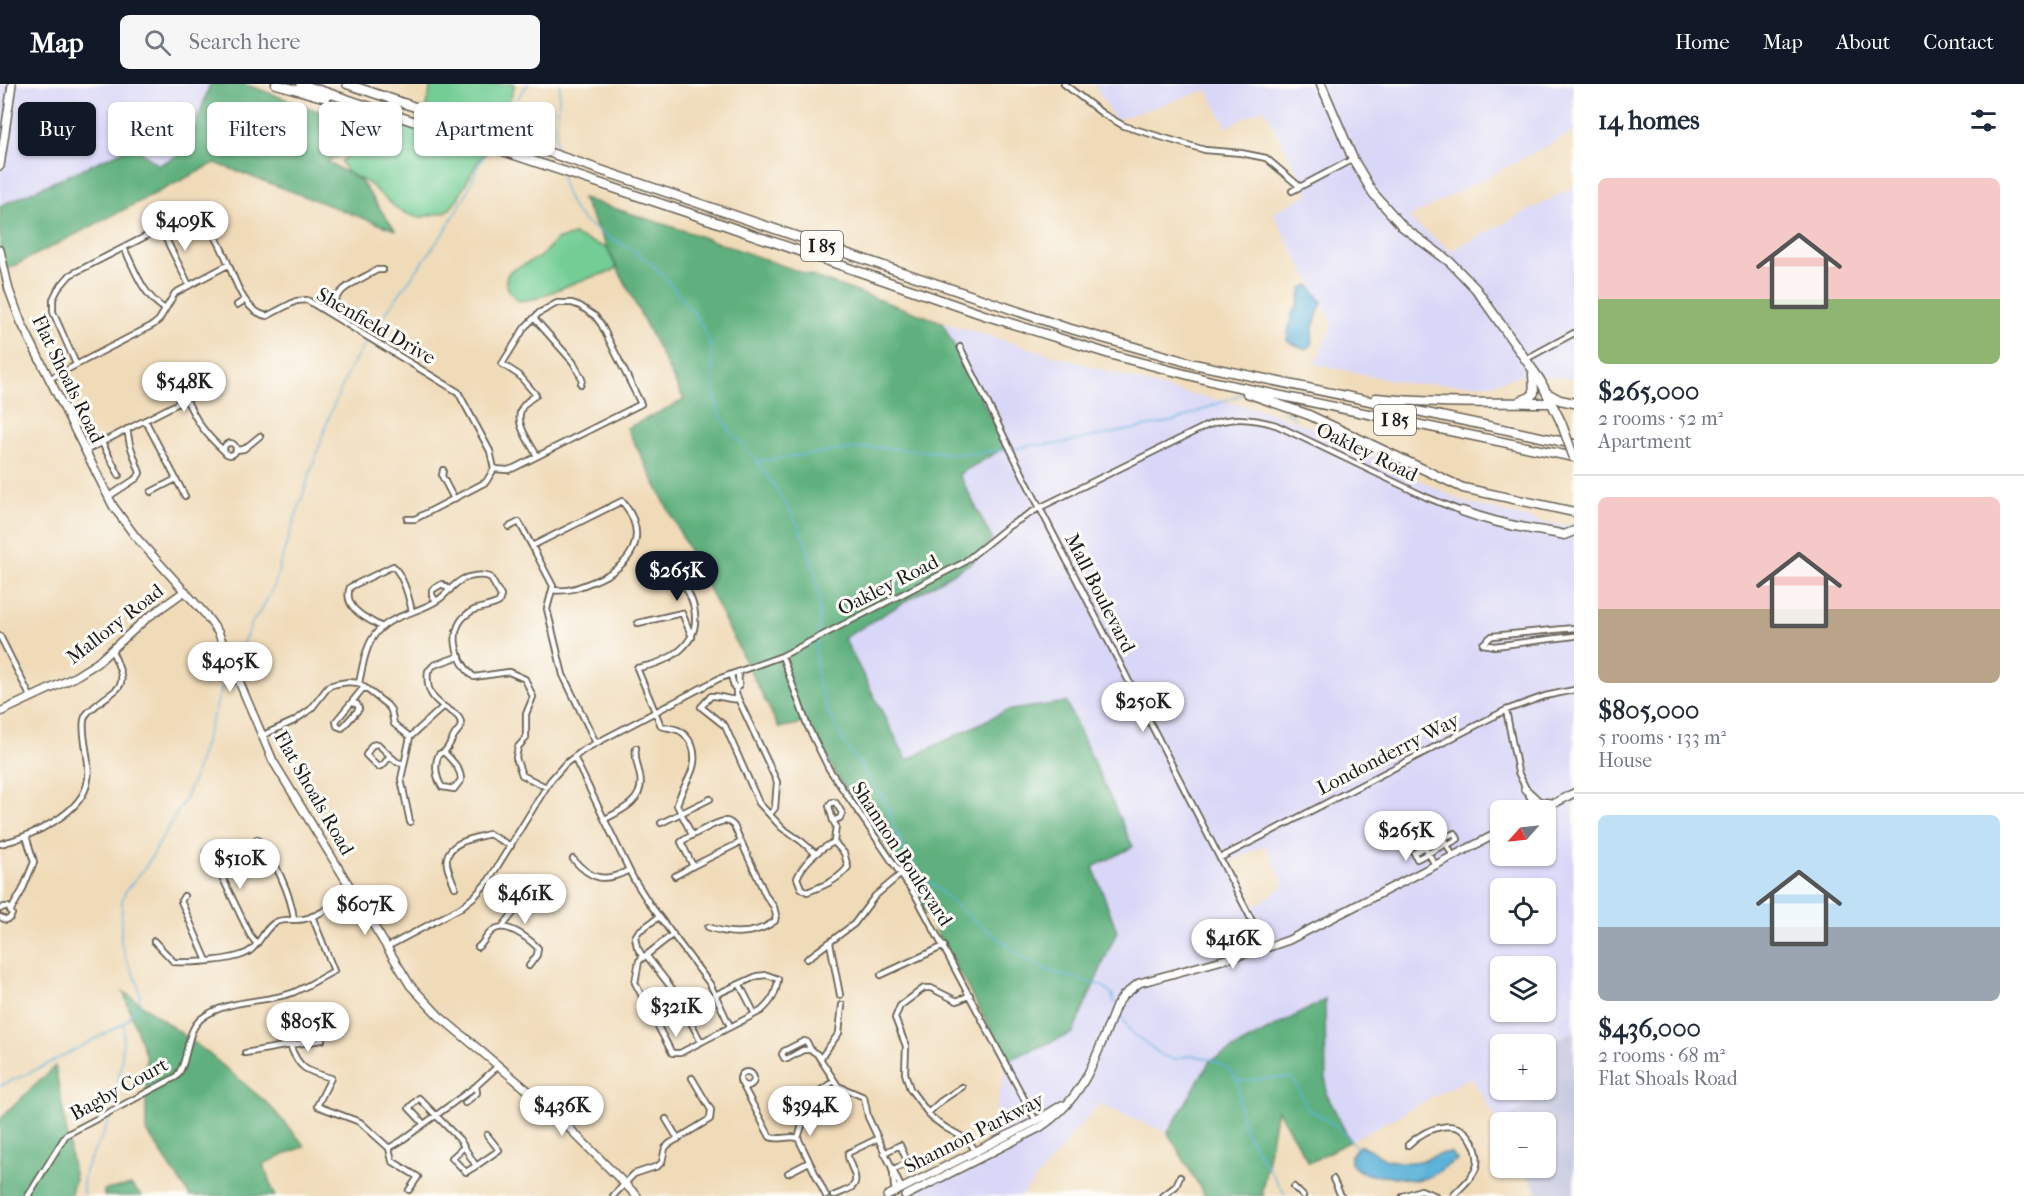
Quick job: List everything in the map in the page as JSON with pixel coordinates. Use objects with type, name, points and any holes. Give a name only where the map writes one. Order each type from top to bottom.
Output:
[{"type":"highway","points":[[276,84],[405,119]]},
{"type":"highway","name":"I 85","points":[[301,84],[722,224],[984,315],[1116,356],[1215,382],[1574,458]]},
{"type":"highway","name":"I 85","points":[[347,84],[1064,327],[1194,364],[1574,444]]},
{"type":"highway","points":[[1321,84],[1353,159],[1373,194],[1409,233],[1450,262],[1476,289],[1526,359],[1546,393],[1561,422],[1574,458]]},
{"type":"highway","points":[[1517,402],[1527,399],[1534,393],[1532,369]]},
{"type":"highway","points":[[1215,382],[1309,415],[1463,488],[1572,513]]},
{"type":"highway","points":[[1546,393],[1554,398],[1573,403]]},
{"type":"highway","points":[[1335,394],[1424,403],[1517,402],[1554,407],[1573,403]]},
{"type":"highway","points":[[1462,511],[1488,520],[1564,535],[1574,531]]},
{"type":"street","points":[[0,166],[1,145],[12,84]]},
{"type":"street","points":[[1064,84],[1103,114],[1124,126],[1205,150],[1266,158],[1299,186]]},
{"type":"street","points":[[1292,190],[1353,159]]},
{"type":"street","points":[[76,364],[53,312],[53,299],[58,289],[70,275],[180,220],[192,220],[204,225],[216,237],[245,300],[237,305]]},
{"type":"street","points":[[160,229],[189,285]]},
{"type":"street","points":[[124,248],[143,288],[154,303],[165,309]]},
{"type":"street","name":"Flat Shoals Road","points":[[0,250],[13,303],[108,497],[135,536],[205,614],[218,632],[261,736],[282,777],[410,985],[429,1008],[550,1109],[637,1196]]},
{"type":"street","points":[[49,379],[153,325],[159,320],[175,293],[228,265]]},
{"type":"street","points":[[327,312],[334,298],[342,290],[377,270],[383,270]]},
{"type":"street","name":"Shenfield Drive","points":[[245,300],[252,310],[267,316],[296,301],[306,300],[458,392],[490,451],[494,469]]},
{"type":"street","points":[[407,519],[415,519],[486,482],[494,469],[514,468],[641,404],[601,324],[589,311],[572,303],[557,303],[534,318],[525,327],[502,364],[519,375],[536,395],[522,408],[519,422],[537,456]]},
{"type":"street","points":[[534,318],[573,362],[582,379],[580,384]]},
{"type":"street","points":[[1526,359],[1574,333]]},
{"type":"street","name":"Mall Boulevard","points":[[960,347],[1039,508],[1266,948]]},
{"type":"street","points":[[85,451],[206,390]]},
{"type":"street","points":[[186,399],[207,436],[230,456],[236,450],[253,444],[260,436]]},
{"type":"street","name":"Oakley Road","points":[[387,947],[460,908],[476,896],[489,880],[557,772],[574,757],[596,743],[718,679],[782,656],[963,563],[1009,526],[1039,508],[1206,426],[1224,420],[1244,418],[1276,425],[1426,497],[1462,511]]},
{"type":"street","points":[[145,420],[185,496]]},
{"type":"street","points":[[108,497],[137,478],[140,473],[127,429]]},
{"type":"street","points":[[102,443],[119,475]]},
{"type":"street","points":[[224,451],[225,445],[229,443],[234,445],[236,450]]},
{"type":"street","points":[[443,470],[442,476],[454,499]]},
{"type":"street","points":[[151,492],[176,479]]},
{"type":"street","points":[[532,546],[622,501],[631,516],[634,527],[634,545],[627,561],[602,578],[575,589],[563,592],[552,590]]},
{"type":"street","points":[[509,527],[519,522],[553,586],[547,609],[563,675],[596,743]]},
{"type":"street","points":[[382,627],[363,618],[351,604],[348,592],[350,587],[393,566],[398,571],[412,612]]},
{"type":"street","points":[[359,683],[366,652],[376,633],[382,627],[436,601],[464,579],[487,576],[493,580],[501,596],[499,602],[472,611],[459,623],[454,638],[460,656],[474,677],[509,672],[525,679],[533,697],[526,714],[526,738],[518,747],[516,758],[522,775],[546,787]]},
{"type":"street","points":[[681,578],[694,608],[695,625],[692,637],[685,647],[671,657],[655,665],[638,668],[661,726],[685,734],[693,750],[692,773],[677,805],[692,835]]},
{"type":"street","points":[[436,601],[432,590],[442,584],[450,590]]},
{"type":"street","name":"Mallory Road","points":[[0,712],[73,678],[97,663],[147,618],[185,591]]},
{"type":"street","points":[[638,623],[682,613],[692,637]]},
{"type":"street","points":[[1574,628],[1492,636],[1483,644],[1494,646],[1574,636]]},
{"type":"street","points":[[0,636],[30,698]]},
{"type":"street","points":[[0,844],[27,836],[60,818],[72,808],[83,793],[88,780],[84,720],[91,710],[116,692],[122,681],[122,675],[112,651]]},
{"type":"street","points":[[444,752],[461,774],[461,780],[454,789],[442,787],[439,783],[436,759],[462,727],[458,716],[443,707],[431,694],[428,671],[434,664],[460,656]]},
{"type":"street","name":"Shannon Boulevard","points":[[782,656],[808,727],[829,769],[918,898],[1038,1124]]},
{"type":"street","points":[[738,672],[737,694],[729,700],[711,696],[701,707],[725,726],[759,803],[782,828],[815,853]]},
{"type":"street","points":[[731,675],[737,694],[777,782],[775,808],[770,814]]},
{"type":"street","points":[[261,736],[294,721],[311,709],[330,686],[348,682],[359,683],[387,705],[391,710],[394,724],[410,737]]},
{"type":"street","points":[[351,703],[357,704],[359,709],[342,728],[337,726],[336,721],[364,687]]},
{"type":"street","name":"Londonderry Way","points":[[1220,858],[1506,710],[1545,696],[1574,690]]},
{"type":"street","points":[[410,822],[401,779],[410,737],[443,707]]},
{"type":"street","points":[[1506,710],[1518,772],[1531,800]]},
{"type":"street","points":[[390,756],[384,765],[378,767],[366,755],[372,745],[378,744],[397,762],[404,764]]},
{"type":"street","points":[[605,819],[626,808],[638,795],[641,782],[640,772],[634,759],[636,748]]},
{"type":"street","points":[[574,757],[629,870],[649,903],[710,984],[730,1026]]},
{"type":"street","points":[[1525,789],[1537,800]]},
{"type":"street","points":[[1556,802],[1574,793]]},
{"type":"street","points":[[661,823],[710,799]]},
{"type":"street","points":[[693,866],[681,842],[724,820],[730,822],[734,826],[776,915],[775,921],[765,928],[739,934],[708,927]]},
{"type":"street","points":[[833,821],[836,826],[834,843]]},
{"type":"street","points":[[1435,866],[1418,834],[1436,825],[1453,856]]},
{"type":"street","points":[[1455,832],[1458,839],[1417,860],[1414,853],[1442,836],[1455,832]]},
{"type":"street","points":[[455,886],[447,866],[447,856],[452,849],[465,840],[489,834],[511,846]]},
{"type":"street","points":[[0,917],[4,920],[11,916],[11,910],[34,862],[27,836]]},
{"type":"street","name":"Shannon Parkway","points":[[887,1196],[1058,1115],[1074,1097],[1088,1074],[1116,1006],[1131,988],[1149,979],[1266,948],[1319,925],[1490,837]]},
{"type":"street","points":[[257,839],[265,847],[283,886],[293,911],[294,920]]},
{"type":"street","points":[[675,876],[741,842]]},
{"type":"street","points":[[834,843],[844,853],[848,867],[841,877],[807,892],[801,888],[797,878],[815,853],[834,843]]},
{"type":"street","points":[[206,852],[213,858],[256,944]]},
{"type":"street","points":[[573,860],[586,873],[606,879],[615,878],[629,870]]},
{"type":"street","points":[[807,959],[854,924],[875,896],[901,874]]},
{"type":"street","points":[[489,880],[523,900]]},
{"type":"street","points":[[503,926],[536,884]]},
{"type":"street","points":[[154,941],[174,962],[207,961],[242,955],[250,951],[276,922],[312,916],[353,893]]},
{"type":"street","points":[[184,896],[181,902],[207,961]]},
{"type":"street","points":[[0,909],[6,907],[11,910]]},
{"type":"street","name":"Bagby Court","points":[[28,1196],[66,1136],[176,1077],[182,1070],[192,1032],[202,1019],[222,1009],[292,993],[334,971],[312,916]]},
{"type":"street","points":[[659,916],[639,931],[635,937],[638,947],[677,995],[701,1042]]},
{"type":"street","points":[[478,947],[484,943],[491,931],[503,926],[529,939],[538,948],[537,955],[529,966]]},
{"type":"street","points":[[673,934],[639,961],[635,983],[672,1053],[680,1053],[754,1014],[771,1002],[776,993],[778,979],[761,975],[715,995]]},
{"type":"street","points":[[830,943],[840,995]]},
{"type":"street","points":[[881,975],[944,946]]},
{"type":"street","points":[[740,985],[754,1014]]},
{"type":"street","points":[[970,995],[957,1001],[931,988],[924,988],[900,1006],[897,1011],[897,1024],[906,1046],[907,1081],[921,1105],[946,1128],[968,1140],[978,1154]]},
{"type":"street","points":[[820,1059],[839,1033],[842,1005]]},
{"type":"street","points":[[245,1053],[322,1040]]},
{"type":"street","points":[[811,1050],[803,1050],[787,1059],[782,1054],[804,1041],[807,1042],[834,1081],[843,1089],[859,1093],[864,1097],[868,1117],[877,1139],[892,1170],[908,1163],[900,1145],[884,1153]]},
{"type":"street","points":[[290,1045],[296,1062],[310,1071],[331,1078],[317,1106],[360,1122],[389,1148],[392,1161],[418,1178],[409,1190]]},
{"type":"street","points":[[389,1148],[476,1086],[498,1066]]},
{"type":"street","points":[[613,1196],[634,1174],[658,1166],[662,1162],[665,1148],[708,1122],[712,1116],[711,1110],[692,1078]]},
{"type":"street","points":[[826,1196],[798,1138],[811,1097],[834,1081]]},
{"type":"street","points":[[742,1084],[771,1137],[775,1139],[789,1136],[798,1138]]},
{"type":"street","points":[[465,1103],[477,1093],[476,1086]]},
{"type":"street","points":[[928,1113],[962,1087]]},
{"type":"street","points":[[424,1124],[409,1108],[419,1098],[464,1147],[476,1166]]},
{"type":"street","points":[[666,1119],[678,1139]]},
{"type":"street","points":[[1408,1145],[1416,1137],[1436,1127],[1445,1126],[1462,1130],[1468,1136],[1478,1157],[1477,1166],[1472,1176],[1453,1196]]},
{"type":"street","points":[[464,1147],[452,1158],[466,1172],[499,1150],[487,1135]]},
{"type":"street","points":[[833,1196],[855,1183],[856,1178],[847,1158],[848,1153],[877,1139]]},
{"type":"street","name":"Shannon Parkway","points":[[905,1196],[978,1154]]},
{"type":"street","points":[[788,1173],[809,1162]]},
{"type":"street","points":[[1163,1196],[1176,1186],[1180,1178]]},
{"type":"street","points":[[1333,1179],[1341,1196]]},
{"type":"street","points":[[1294,1187],[1303,1196]]},
{"type":"street","points":[[1403,1196],[1421,1190],[1436,1196]]},
{"type":"shaded area","points":[[0,84],[210,84],[195,128],[195,102],[108,102],[108,156],[111,156],[0,206]]},
{"type":"shaded area","points":[[1094,84],[1573,84],[1574,132],[1408,218],[1451,251],[1574,187],[1574,379],[1528,373],[1490,384],[1411,384],[1315,364],[1333,324],[1273,213],[1309,194],[1264,108],[1227,127],[1207,90],[1115,120]]},
{"type":"shaded area","points":[[147,156],[177,156],[159,165]]},
{"type":"shaded area","points":[[942,322],[1171,390],[1263,410],[1314,428],[1462,501],[1544,523],[1574,526],[1574,1031],[1556,1039],[1556,1034],[1490,1034],[1490,1100],[1539,1100],[1517,1112],[1492,1112],[1471,1077],[1350,1141],[1326,1094],[1325,1001],[1210,1061],[1168,1133],[1098,1104],[1022,1196],[899,1196],[986,1154],[1008,1060],[1073,1033],[1093,867],[1133,847],[1066,703],[1005,711],[907,760],[844,637],[974,561],[959,474],[1006,446]],"holes":[[[1265,845],[1285,885],[1254,907],[1232,861]]]},
{"type":"shaded area","points":[[1574,1031],[1574,1196],[1539,1196],[1530,1178],[1556,1178],[1556,1112],[1517,1112],[1539,1100],[1556,1100],[1556,1039]]},
{"type":"green space","points":[[210,84],[242,84],[294,102],[207,102],[207,156],[307,156],[307,107],[319,111],[319,156],[338,156],[327,162],[360,180],[395,230],[215,163],[6,270],[0,250],[0,206],[111,156],[147,156],[159,165],[177,156],[195,156],[195,128]]},
{"type":"green space","points":[[431,84],[515,84],[509,102],[428,102]]},
{"type":"green space","points":[[414,122],[414,156],[482,156],[457,200],[445,212],[422,217],[405,213],[368,183],[347,172],[341,162],[347,156],[402,156],[402,127]]},
{"type":"green space","points":[[582,198],[685,231],[942,322],[1006,447],[959,474],[992,539],[974,561],[844,638],[907,760],[1005,711],[1066,702],[1133,847],[1093,867],[1117,931],[1073,1033],[1008,1060],[901,869],[848,794],[805,723],[779,728],[627,428],[684,400]]},
{"type":"green space","points":[[574,235],[607,248],[616,267],[613,271],[579,281],[535,299],[518,301],[507,287],[506,279],[510,271],[540,257],[556,240]]},
{"type":"green space","points":[[123,991],[208,1053],[268,1104],[305,1146],[263,1164],[275,1196],[190,1196],[146,1130],[146,1057]]},
{"type":"green space","points":[[1325,1000],[1326,1093],[1350,1141],[1309,1163],[1277,1109],[1262,1192],[1264,1196],[1205,1196],[1168,1133],[1210,1061]]},
{"type":"green space","points":[[55,1066],[75,1179],[70,1196],[0,1196],[0,1119]]},
{"type":"green space","points":[[131,1185],[142,1196],[104,1196],[104,1190]]},
{"type":"water","points":[[1309,285],[1322,302],[1313,327],[1312,345],[1305,349],[1287,341],[1291,316],[1299,303],[1302,288]]},
{"type":"water","points":[[1359,1146],[1385,1159],[1396,1161],[1415,1162],[1447,1153],[1451,1153],[1457,1160],[1430,1177],[1421,1179],[1371,1175],[1355,1168],[1351,1163],[1351,1155]]},
{"type":"waterway","points":[[515,102],[528,84]]},
{"type":"waterway","points":[[555,150],[560,84]]},
{"type":"waterway","points":[[234,662],[253,621],[274,586],[330,414],[349,370],[374,329],[445,231],[485,156]]},
{"type":"waterway","points":[[560,175],[570,202],[579,216],[590,226],[651,264],[695,314],[705,331],[711,349],[715,400],[721,416],[728,428],[770,479],[805,541],[818,586],[820,610],[818,635]]},
{"type":"waterway","points":[[1014,449],[1032,445],[1057,444],[1175,421],[1244,393]]},
{"type":"waterway","points":[[1283,410],[1296,419]]},
{"type":"waterway","points":[[757,461],[870,447],[963,454],[1009,450]]},
{"type":"waterway","points":[[817,639],[817,681],[829,714],[846,745],[884,799],[901,844],[916,869],[960,909],[1031,963],[1056,973],[1103,986],[1112,994],[1115,1003]]},
{"type":"waterway","points":[[0,1086],[42,1067],[124,1023],[140,1003],[139,986],[126,959],[121,942],[122,901],[126,890],[145,868],[184,801],[193,780],[222,688],[231,669]]},
{"type":"waterway","points":[[1118,1010],[1130,1031],[1163,1056],[1174,1059],[1192,1055],[1216,1061],[1230,1071],[1238,1081],[1240,1112],[1244,1129],[1286,1196]]},
{"type":"waterway","points":[[112,1109],[121,1067],[124,1025]]},
{"type":"waterway","points":[[1239,1081],[1291,1078],[1308,1109],[1338,1127],[1357,1148]]},
{"type":"waterway","points":[[84,1196],[83,1181],[86,1167],[111,1113]]}]
